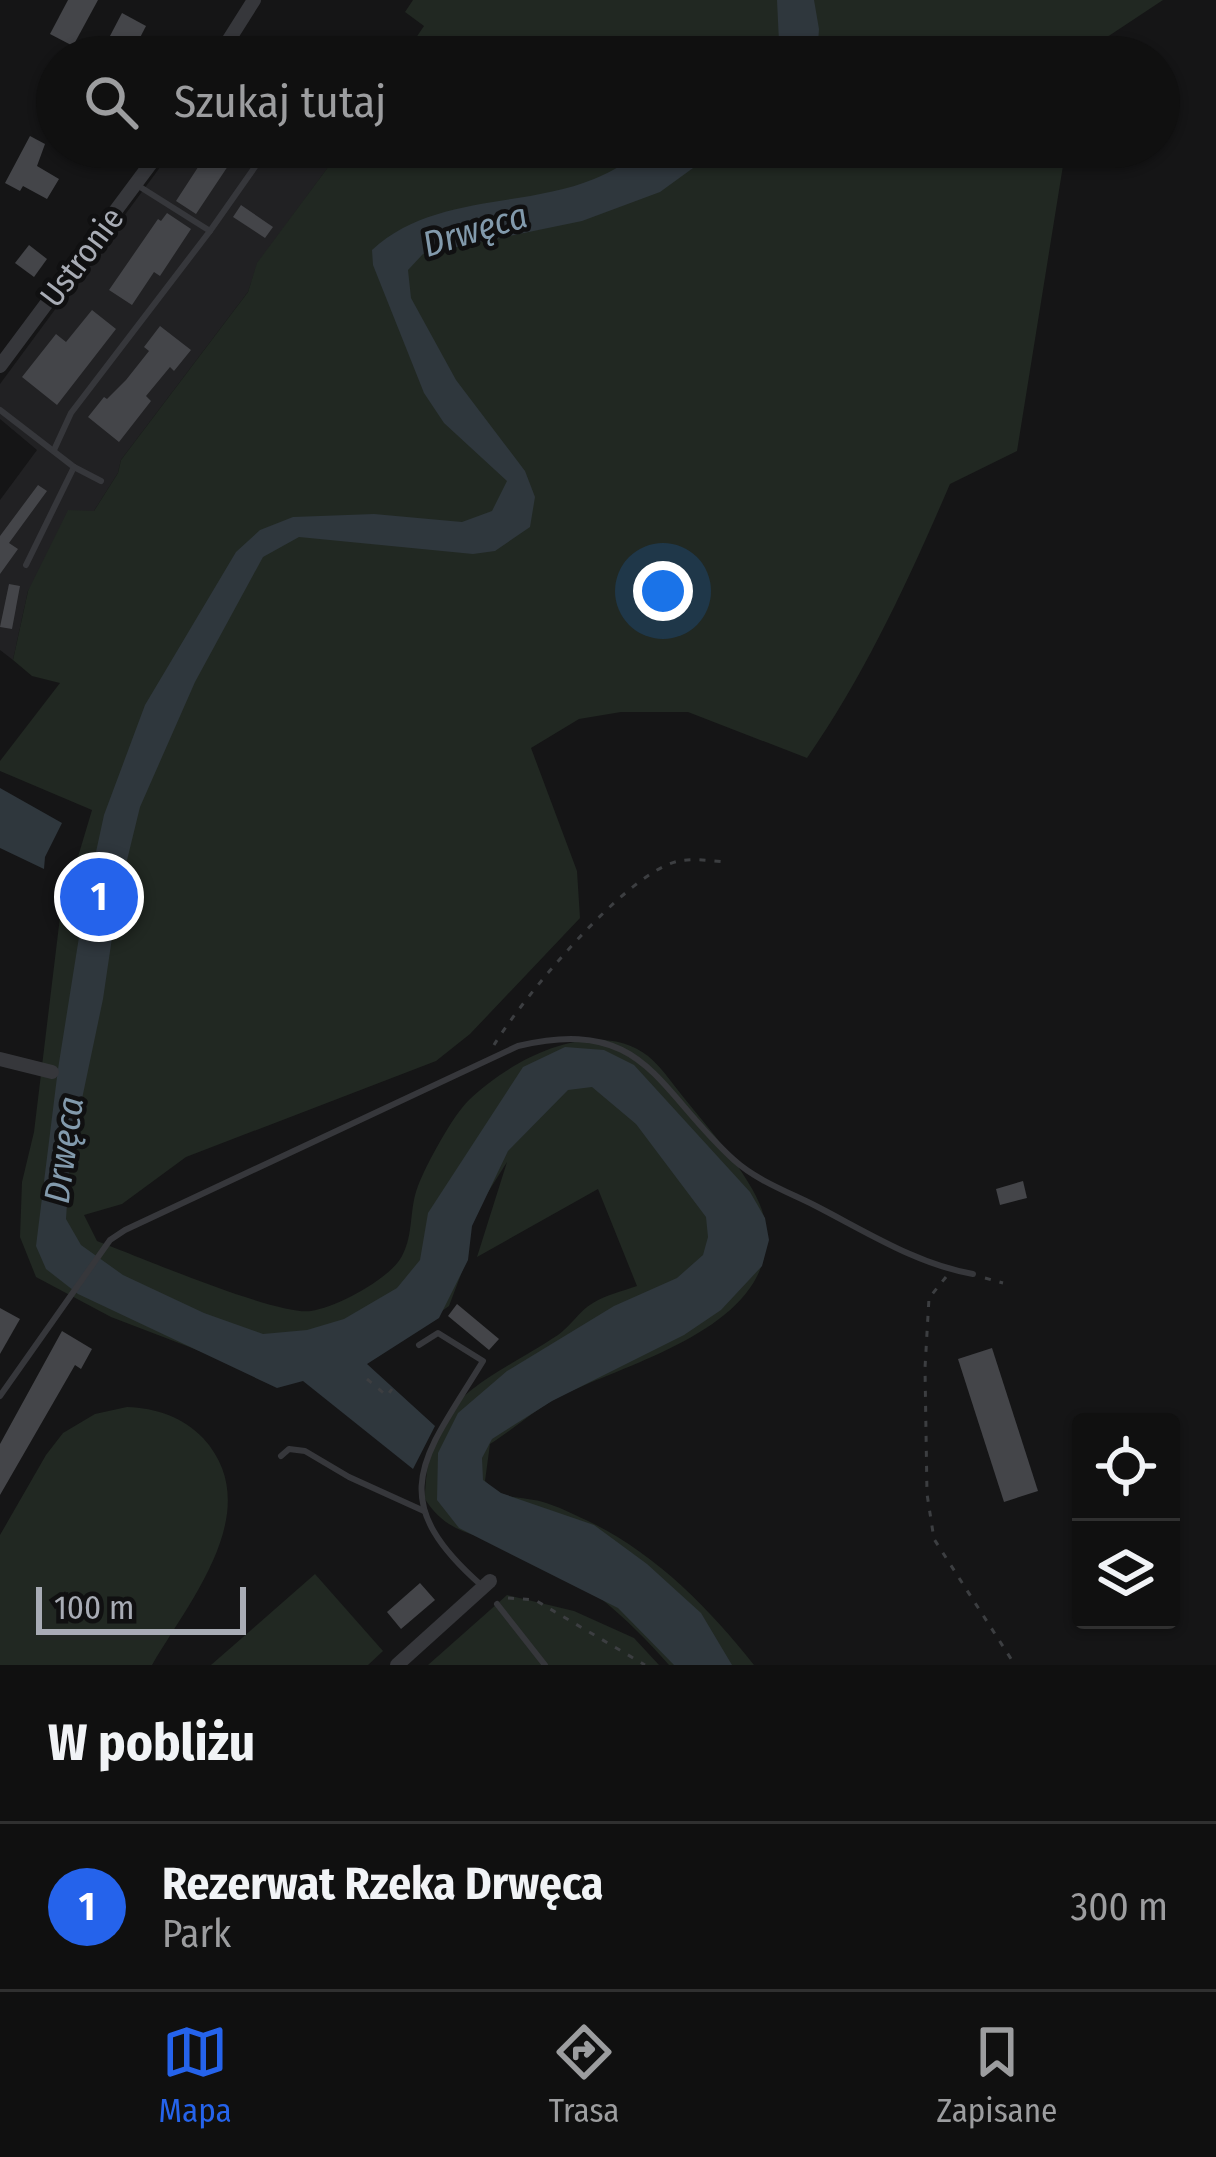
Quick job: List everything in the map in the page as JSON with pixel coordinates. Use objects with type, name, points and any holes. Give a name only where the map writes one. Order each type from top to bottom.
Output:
[{"type":"street","points":[[231,36],[254,0]]},
{"type":"street","name":"Ustronie","points":[[0,366],[148,168]]},
{"type":"street","points":[[0,1059],[52,1072]]},
{"type":"street","points":[[398,1665],[487,1584]]},
{"type":"lane","points":[[54,450],[71,413],[254,168]]},
{"type":"lane","points":[[136,185],[210,231]]},
{"type":"lane","points":[[0,410],[101,481]]},
{"type":"lane","points":[[26,565],[74,466]]},
{"type":"lane","points":[[0,1396],[110,1240],[204,1191],[518,1046],[559,1036],[596,1038],[652,1069],[736,1162],[913,1256],[973,1274]]},
{"type":"lane","points":[[419,1345],[437,1333],[483,1361],[418,1481],[433,1536],[487,1584]]},
{"type":"lane","points":[[281,1456],[289,1449],[305,1450],[424,1511]]},
{"type":"lane","points":[[499,1601],[545,1665]]},
{"type":"path","points":[[484,1062],[534,992],[628,888],[677,861],[726,862]]},
{"type":"path","points":[[1003,1283],[973,1274],[946,1276],[929,1298],[927,1494],[934,1539],[1015,1665]]},
{"type":"path","points":[[377,1376],[370,1381],[388,1398],[392,1389]]},
{"type":"path","points":[[499,1601],[535,1600],[645,1665]]},
{"type":"shaded area","points":[[413,0],[1163,0],[1109,36],[417,36],[424,26],[405,12]]},
{"type":"shaded area","points":[[159,168],[328,168],[258,263],[248,292],[121,460],[94,511],[28,591],[13,660],[0,650],[0,500],[37,450],[0,419],[0,384]]},
{"type":"shaded area","points":[[327,168],[1063,168],[1017,451],[950,484],[885,625],[807,758],[688,712],[621,712],[579,719],[531,748],[577,871],[580,918],[470,1034],[436,1061],[186,1157],[122,1204],[84,1215],[97,1241],[206,1284],[294,1310],[322,1308],[362,1291],[396,1265],[406,1248],[415,1194],[427,1166],[455,1117],[486,1085],[529,1058],[578,1041],[626,1044],[648,1056],[720,1142],[752,1189],[764,1217],[765,1255],[751,1286],[727,1312],[696,1334],[557,1398],[490,1444],[485,1481],[505,1495],[565,1510],[634,1548],[699,1602],[754,1665],[669,1665],[620,1614],[583,1585],[522,1550],[457,1528],[425,1499],[436,1436],[464,1396],[558,1335],[593,1303],[637,1286],[598,1189],[477,1257],[507,1162],[468,1224],[463,1269],[449,1306],[376,1358],[282,1371],[205,1353],[111,1317],[36,1277],[20,1237],[22,1182],[34,1132],[60,917],[92,810],[0,771],[0,761],[60,683],[32,676],[13,660],[28,591],[68,510],[94,511],[121,460],[248,292],[257,263]]},
{"type":"shaded area","points":[[127,1407],[159,1412],[187,1424],[203,1438],[221,1466],[228,1494],[225,1524],[202,1584],[152,1665],[0,1665],[0,1535],[63,1433],[95,1414]]},
{"type":"shaded area","points":[[315,1574],[383,1651],[368,1665],[211,1665]]},
{"type":"shaded area","points":[[507,1595],[574,1611],[634,1638],[659,1665],[428,1665]]},
{"type":"water","points":[[777,0],[814,0],[818,36],[779,36]]},
{"type":"water","name":"Drwęca","points":[[615,168],[693,168],[660,192],[582,221],[423,254],[408,270],[411,298],[456,380],[525,471],[535,497],[530,527],[495,551],[473,554],[299,537],[263,557],[195,682],[140,807],[118,897],[103,999],[70,1156],[66,1219],[81,1245],[123,1275],[204,1313],[263,1334],[307,1330],[344,1319],[397,1288],[420,1260],[428,1213],[523,1067],[565,1047],[604,1050],[634,1065],[750,1192],[765,1218],[769,1240],[762,1266],[721,1310],[684,1335],[552,1401],[492,1439],[482,1458],[483,1480],[501,1493],[594,1525],[647,1564],[701,1613],[732,1665],[674,1665],[618,1608],[459,1528],[437,1500],[438,1453],[458,1413],[507,1371],[614,1306],[677,1278],[703,1255],[706,1217],[636,1124],[592,1087],[568,1090],[508,1151],[472,1226],[468,1260],[439,1318],[367,1364],[435,1426],[413,1469],[303,1381],[277,1388],[78,1294],[46,1269],[36,1246],[58,1069],[104,815],[145,705],[236,552],[260,530],[293,517],[374,514],[462,522],[492,511],[507,481],[444,423],[424,393],[373,265],[372,250],[422,219],[567,188]]},
{"type":"water","points":[[0,788],[62,823],[44,869],[0,848]]},
{"type":"building","points":[[68,0],[98,0],[78,36],[50,34]]},
{"type":"building","points":[[122,13],[146,26],[141,36],[110,36]]},
{"type":"building","points":[[30,136],[36,139],[36,168],[59,179],[47,199],[23,186],[20,191],[5,183]]},
{"type":"building","points":[[197,168],[227,168],[196,214],[176,201]]},
{"type":"building","points":[[241,205],[273,227],[265,238],[233,217]]},
{"type":"building","points":[[167,213],[191,229],[160,276],[154,272],[132,305],[109,290]]},
{"type":"building","points":[[29,245],[47,259],[34,277],[15,263]]},
{"type":"building","points":[[92,310],[116,329],[57,405],[22,377],[56,334],[66,342]]},
{"type":"building","points":[[160,326],[191,350],[146,396],[151,401],[119,442],[88,417],[149,351],[144,347]]},
{"type":"building","points":[[38,485],[47,491],[9,543],[18,549],[0,574],[0,536]]},
{"type":"building","points":[[9,584],[20,586],[12,629],[0,627]]},
{"type":"building","points":[[1023,1181],[1027,1198],[1000,1205],[996,1189]]},
{"type":"building","points":[[457,1304],[499,1339],[489,1350],[448,1316]]},
{"type":"building","points":[[0,1308],[20,1319],[0,1354]]},
{"type":"building","points":[[62,1331],[92,1349],[81,1369],[75,1365],[0,1495],[0,1444]]},
{"type":"building","points":[[992,1348],[1038,1491],[1004,1502],[958,1359]]},
{"type":"building","points":[[420,1583],[435,1600],[401,1629],[387,1612]]},
{"type":"place","name":"Rezerwat Rzeka Drwęca","points":[[99,897]]}]
